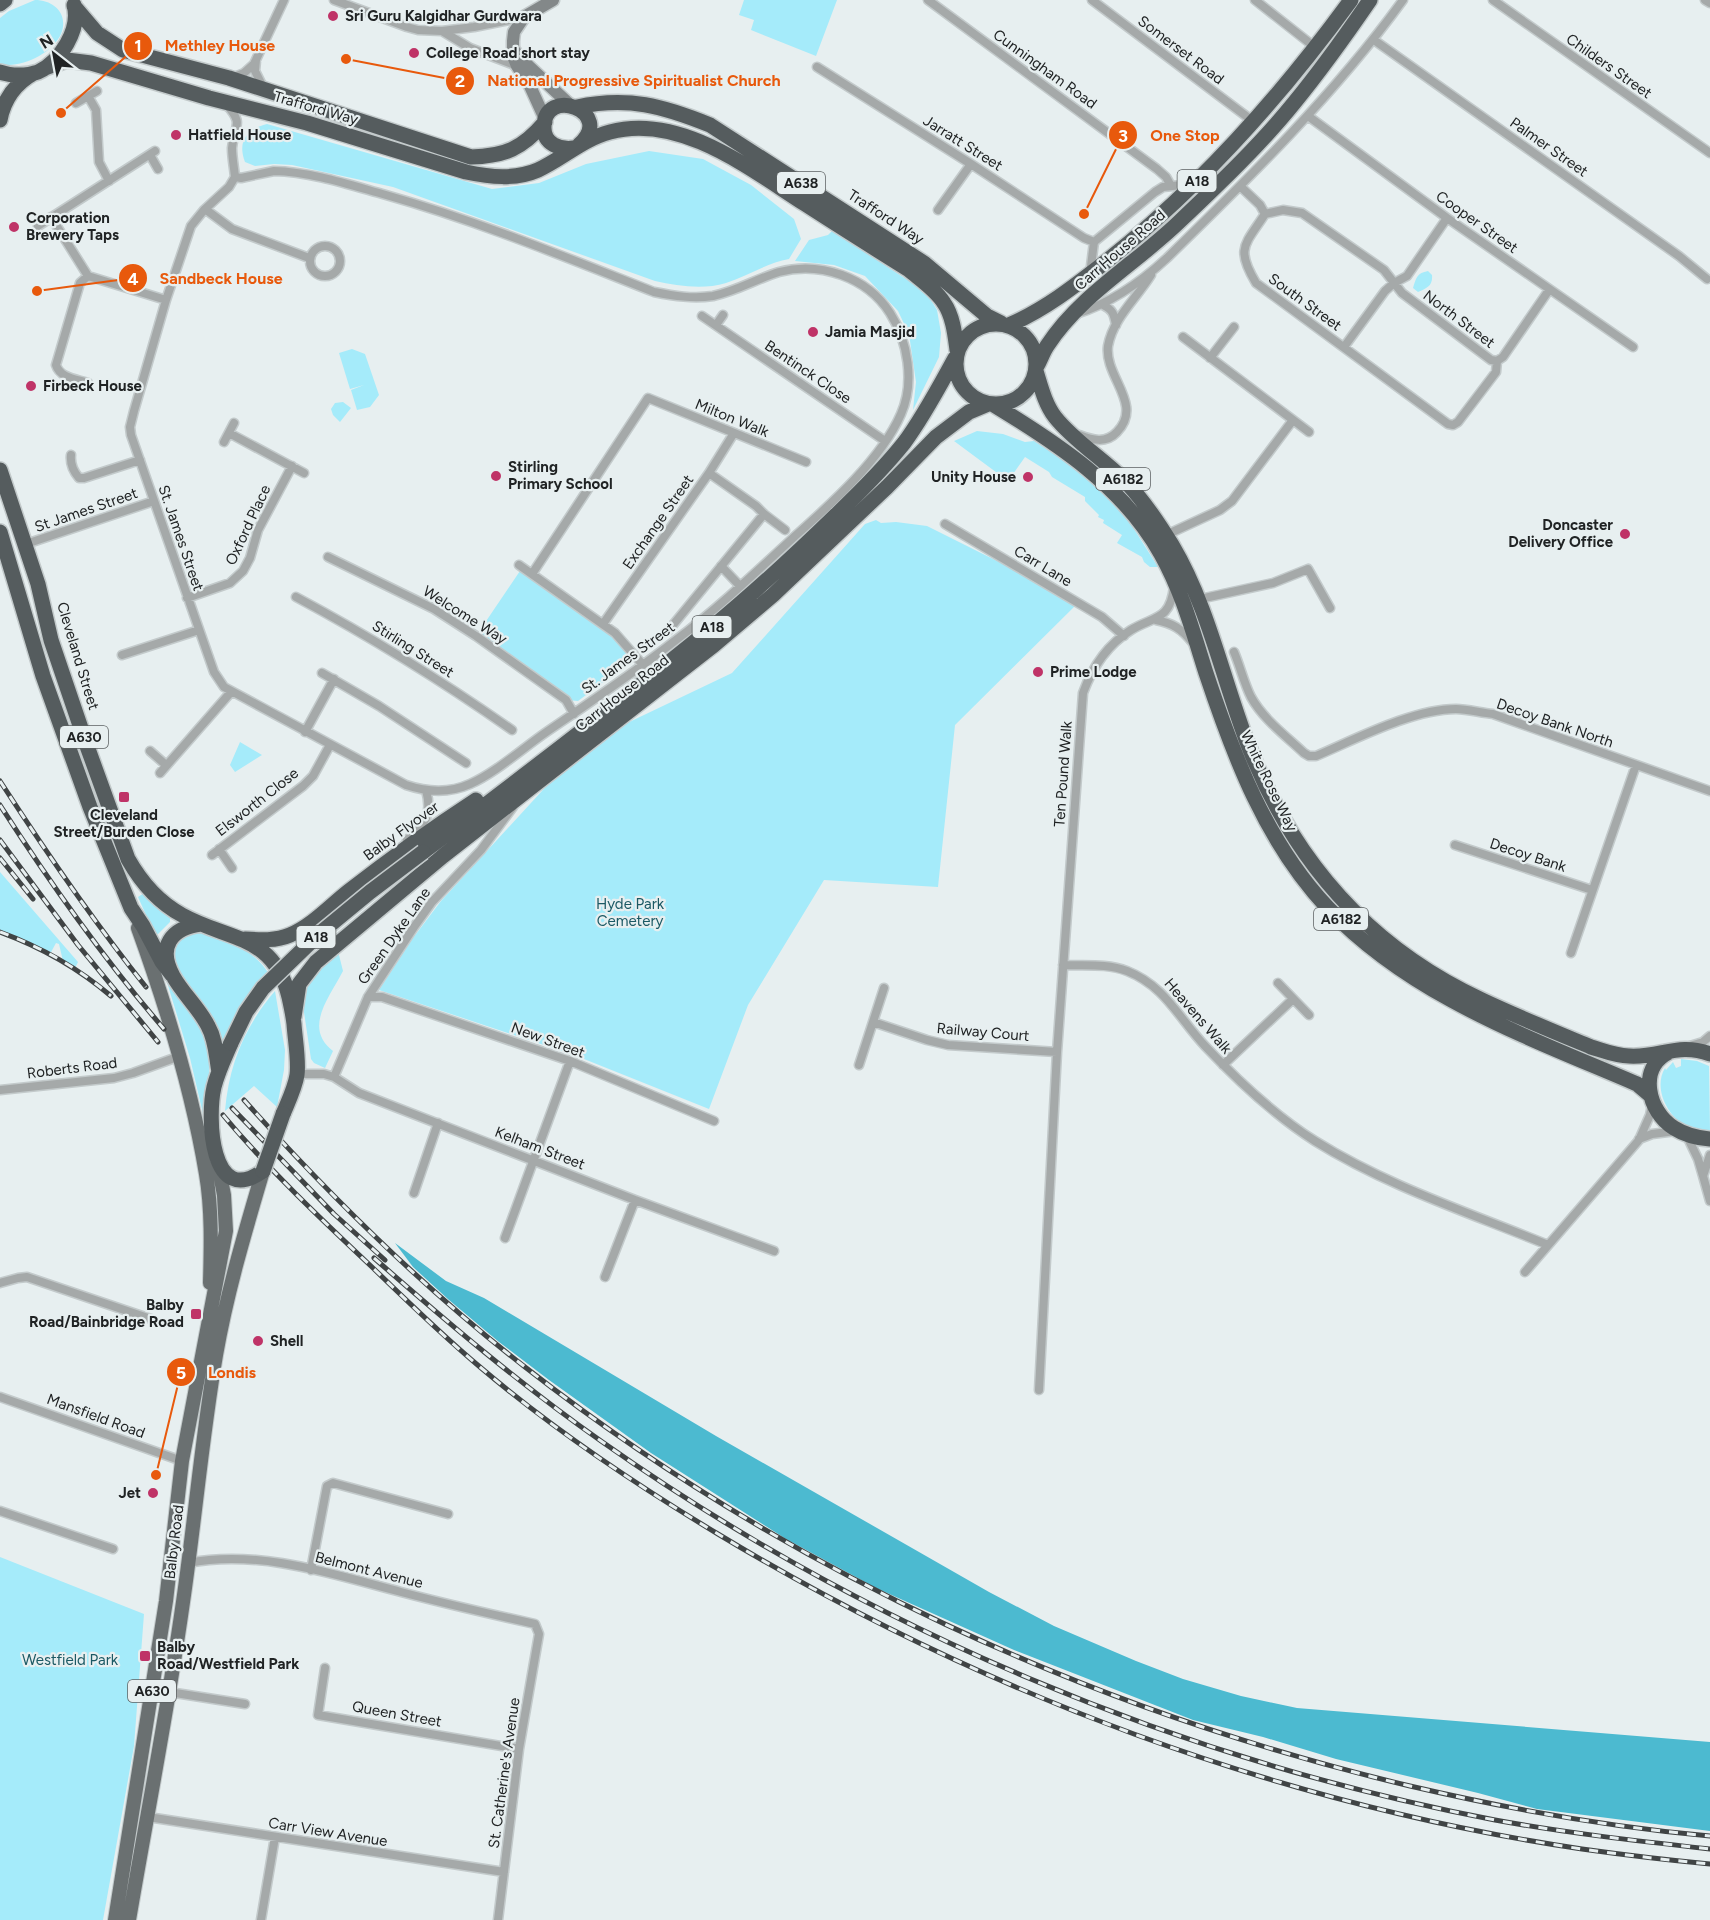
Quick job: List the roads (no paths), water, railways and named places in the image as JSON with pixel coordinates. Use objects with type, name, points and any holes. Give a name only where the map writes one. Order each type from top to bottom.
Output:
[{"type":"highway","points":[[0,4],[4,0]]},
{"type":"highway","name":"Carr House Road","points":[[1005,324],[1042,309],[1090,275],[1156,220],[1254,122],[1316,48],[1351,0]]},
{"type":"highway","name":"Carr House Road","points":[[1036,368],[1047,346],[1073,315],[1096,292],[1178,224],[1242,161],[1293,105],[1370,0]]},
{"type":"highway","name":"A638","points":[[0,72],[15,75],[41,70],[59,55],[69,39],[75,22],[73,3]]},
{"type":"highway","name":"Trafford Way","points":[[73,3],[97,33],[123,50],[229,78],[471,157],[505,153],[534,135],[556,107],[596,102],[638,102],[677,112],[710,125],[924,263],[987,316],[1005,324]]},
{"type":"highway","name":"Trafford Way","points":[[41,70],[66,60],[81,60],[489,177],[509,177],[537,171],[576,147],[610,132],[635,129],[668,131],[698,141],[736,160],[909,270],[928,285],[945,304],[953,327],[956,354]]},
{"type":"highway","points":[[0,120],[6,100],[15,88],[41,70]]},
{"type":"highway","points":[[545,121],[549,141],[555,146],[566,149],[576,147],[584,141],[589,132],[589,124],[587,116],[573,105]]},
{"type":"highway","points":[[985,324],[1005,324],[1019,330],[1031,343],[1036,355],[1034,379],[1027,390],[1006,403],[991,404],[973,398],[963,388],[957,375],[956,354],[970,333],[985,324]]},
{"type":"highway","name":"Carr House Road","points":[[423,852],[580,733],[746,600],[798,552],[872,480],[903,444],[925,413],[956,354]]},
{"type":"highway","name":"White Rose Way","points":[[1036,368],[1045,398],[1054,416],[1069,432],[1124,479],[1146,504],[1187,571],[1200,599],[1247,742],[1267,789],[1314,868],[1349,907],[1387,941],[1420,966],[1480,1000],[1609,1053],[1629,1056],[1692,1049],[1710,1054]]},
{"type":"highway","name":"Carr House Road","points":[[294,1017],[299,984],[316,962],[443,855],[714,645],[773,595],[936,437],[969,412],[991,404]]},
{"type":"highway","name":"White Rose Way","points":[[991,404],[1034,429],[1084,465],[1130,509],[1161,552],[1175,581],[1241,771],[1264,818],[1288,857],[1328,908],[1370,946],[1417,981],[1478,1015],[1637,1084],[1651,1098],[1665,1121],[1683,1132]]},
{"type":"highway","name":"Cleveland Street","points":[[0,470],[26,544],[51,640],[128,859],[152,892],[165,904],[201,924]]},
{"type":"highway","name":"A630","points":[[0,532],[2,550],[14,577],[43,676],[90,807],[130,908],[172,975]]},
{"type":"highway","name":"Balby Flyover","points":[[239,938],[270,940],[291,935],[465,807],[580,733]]},
{"type":"highway","name":"Balby Flyover","points":[[218,1164],[211,1104],[219,1072],[246,1012],[263,988],[319,934],[423,852]]},
{"type":"highway","name":"Balby Flyover","points":[[219,1072],[211,1032],[203,1017],[172,975],[166,956],[170,939],[182,928],[201,924],[239,938],[270,957],[277,965],[285,983],[294,1017],[297,1074],[263,1171]]},
{"type":"highway","points":[[1651,1098],[1649,1089],[1652,1070],[1657,1061],[1678,1050]]},
{"type":"highway","points":[[1683,1132],[1710,1139]]},
{"type":"highway","points":[[218,1164],[232,1179],[249,1178],[263,1171]]},
{"type":"main road","name":"A630","points":[[130,908],[160,989],[180,1056]]},
{"type":"main road","name":"Balby Flyover","points":[[180,1056],[206,1175],[211,1246],[208,1324]]},
{"type":"main road","name":"Balby Flyover","points":[[182,1461],[226,1231],[224,1195],[218,1164]]},
{"type":"main road","name":"Balby Road","points":[[129,1920],[170,1692],[216,1353],[235,1266],[263,1171]]},
{"type":"main road","name":"Balby Road","points":[[115,1920],[166,1601],[182,1461]]},
{"type":"main road","points":[[182,1461],[200,1463]]},
{"type":"main road","name":"A630","points":[[166,1601],[171,1582],[182,1566],[188,1563]]},
{"type":"street","points":[[268,91],[261,85],[254,67],[284,0]]},
{"type":"street","points":[[334,0],[407,27],[442,31],[524,17],[553,0]]},
{"type":"street","name":"Cunningham Road","points":[[928,0],[1157,169],[1166,177],[1171,186]]},
{"type":"street","name":"Somerset Road","points":[[1092,0],[1254,122]]},
{"type":"street","points":[[1255,0],[1316,48]]},
{"type":"street","points":[[1073,315],[1103,305],[1152,272],[1308,116],[1374,40],[1403,0]]},
{"type":"street","name":"Childers Street","points":[[1492,0],[1710,153]]},
{"type":"street","points":[[1705,0],[1710,3]]},
{"type":"street","points":[[524,17],[514,32],[513,48],[517,66],[530,86],[545,121]]},
{"type":"street","points":[[442,31],[470,48],[517,66]]},
{"type":"street","name":"Palmer Street","points":[[1374,40],[1679,256],[1707,279]]},
{"type":"street","points":[[513,48],[521,59],[573,105]]},
{"type":"street","points":[[229,78],[244,74],[256,60]]},
{"type":"street","name":"Jarratt Street","points":[[817,67],[1084,238],[1094,242]]},
{"type":"street","points":[[76,103],[97,91]]},
{"type":"street","points":[[88,96],[96,110],[99,162],[109,181]]},
{"type":"street","points":[[223,101],[238,122],[232,146],[235,177]]},
{"type":"street","name":"Cooper Street","points":[[1308,116],[1447,219],[1633,347]]},
{"type":"street","points":[[38,225],[152,153],[158,170]]},
{"type":"street","points":[[938,210],[971,164]]},
{"type":"street","name":"St. James Street","points":[[274,171],[286,172],[355,186],[433,208],[495,229],[654,292],[674,296],[694,298],[713,296],[734,291],[781,272],[793,270],[809,269],[842,274],[856,281],[878,298],[890,313],[905,350],[908,384],[906,402],[885,441],[859,474],[815,518],[676,640],[574,714],[469,785],[447,790],[426,790],[406,785],[224,687],[214,672],[187,598],[130,427],[166,300],[191,226],[205,209],[229,187],[235,177],[241,178],[274,171]]},
{"type":"street","points":[[1090,275],[1094,242],[1163,187],[1194,183]]},
{"type":"street","points":[[1240,186],[1260,205],[1265,214]]},
{"type":"street","points":[[205,209],[232,229],[309,258]]},
{"type":"street","name":"North Street","points":[[1265,214],[1283,210],[1302,213],[1384,270],[1402,293],[1491,360],[1497,361],[1503,357],[1550,290]]},
{"type":"street","name":"South Street","points":[[1265,214],[1252,231],[1245,247],[1244,258],[1256,283],[1448,424],[1453,425],[1458,422],[1496,372],[1497,361]]},
{"type":"street","points":[[51,217],[88,276],[166,300]]},
{"type":"street","points":[[1394,282],[1407,276],[1447,219]]},
{"type":"street","points":[[1069,432],[1095,441],[1104,440],[1114,435],[1125,421],[1126,399],[1113,376],[1108,348],[1116,325],[1152,272]]},
{"type":"street","points":[[88,276],[80,283],[56,366],[63,375],[88,383]]},
{"type":"street","name":"South Street","points":[[1344,347],[1394,282]]},
{"type":"street","points":[[1103,305],[1111,308],[1116,325]]},
{"type":"street","points":[[716,326],[723,315]]},
{"type":"street","name":"Bentinck Close","points":[[702,316],[885,441]]},
{"type":"street","points":[[1210,358],[1234,327]]},
{"type":"street","points":[[1183,337],[1309,432]]},
{"type":"street","name":"Milton Walk","points":[[532,574],[648,398],[806,462]]},
{"type":"street","points":[[1166,535],[1220,510],[1232,501],[1293,420]]},
{"type":"street","points":[[224,442],[234,423]]},
{"type":"street","points":[[229,433],[304,473]]},
{"type":"street","name":"Exchange Street","points":[[603,624],[709,473],[734,433]]},
{"type":"street","points":[[71,455],[70,461],[79,478],[140,460]]},
{"type":"street","name":"Oxford Place","points":[[187,598],[230,583],[243,571],[250,558],[258,530],[292,466]]},
{"type":"street","points":[[709,473],[756,506],[785,530]]},
{"type":"street","name":"St James Street","points":[[26,544],[154,501]]},
{"type":"street","points":[[668,631],[764,514]]},
{"type":"street","points":[[2,550],[11,547],[15,542],[16,518]]},
{"type":"street","name":"Carr Lane","points":[[945,524],[1102,617],[1124,636]]},
{"type":"street","name":"Welcome Way","points":[[328,557],[412,597],[449,618],[566,700],[574,714]]},
{"type":"street","points":[[519,565],[603,624],[623,641],[643,665]]},
{"type":"street","points":[[721,566],[740,586]]},
{"type":"street","points":[[0,568],[14,577]]},
{"type":"street","points":[[1200,599],[1273,583],[1308,569],[1330,608]]},
{"type":"street","points":[[1156,620],[1171,605],[1175,581]]},
{"type":"street","name":"Stirling Street","points":[[296,597],[365,634],[512,730]]},
{"type":"street","points":[[1156,620],[1179,628],[1198,649]]},
{"type":"street","name":"Ten Pound Walk","points":[[1063,965],[1083,693],[1088,680],[1110,647],[1131,630],[1156,620]]},
{"type":"street","points":[[122,655],[199,630]]},
{"type":"street","name":"Decoy Bank North","points":[[1234,652],[1256,705],[1309,756],[1316,756],[1410,718],[1456,709],[1493,714],[1710,791]]},
{"type":"street","points":[[322,673],[379,706],[466,763]]},
{"type":"street","points":[[305,732],[334,679]]},
{"type":"street","points":[[160,773],[231,692]]},
{"type":"street","name":"Elsworth Close","points":[[232,868],[215,852],[303,786],[313,776],[330,745]]},
{"type":"street","points":[[150,751],[166,765]]},
{"type":"street","points":[[1570,953],[1636,765]]},
{"type":"street","points":[[351,890],[426,821],[429,813],[426,790]]},
{"type":"street","name":"Green Dyke Lane","points":[[334,1077],[368,997],[432,902],[481,850],[520,796]]},
{"type":"street","name":"Decoy Bank","points":[[1455,845],[1592,890]]},
{"type":"street","points":[[1040,1390],[1063,965]]},
{"type":"street","name":"Heavens Walk","points":[[1063,965],[1108,966],[1125,971],[1154,986],[1197,1037],[1243,1085],[1314,1140],[1379,1176],[1548,1245]]},
{"type":"street","points":[[1278,983],[1309,1015]]},
{"type":"street","points":[[860,1065],[884,988]]},
{"type":"street","name":"New Street","points":[[368,997],[382,997],[570,1061],[714,1120]]},
{"type":"street","points":[[1223,1065],[1293,999]]},
{"type":"street","name":"Railway Court","points":[[873,1022],[948,1045],[1057,1052]]},
{"type":"street","points":[[1678,1050],[1703,1042],[1710,1036]]},
{"type":"street","name":"Roberts Road","points":[[0,1090],[114,1078],[180,1056]]},
{"type":"street","points":[[504,1238],[570,1061]]},
{"type":"street","name":"Kelham Street","points":[[297,1074],[324,1074],[334,1077],[359,1093],[774,1251]]},
{"type":"street","points":[[1525,1272],[1639,1140],[1650,1115],[1651,1098]]},
{"type":"street","points":[[414,1193],[438,1123]]},
{"type":"street","points":[[1639,1140],[1652,1134],[1683,1132],[1698,1159],[1710,1201]]},
{"type":"street","points":[[1703,1176],[1710,1155]]},
{"type":"street","points":[[605,1277],[635,1200]]},
{"type":"street","points":[[0,1283],[27,1277],[151,1319]]},
{"type":"street","name":"Mansfield Road","points":[[0,1397],[182,1461]]},
{"type":"street","points":[[311,1570],[329,1484],[333,1483],[448,1514]]},
{"type":"street","points":[[0,1511],[113,1549]]},
{"type":"street","name":"Belmont Avenue","points":[[188,1563],[263,1560],[535,1624],[539,1630]]},
{"type":"street","name":"St. Catherine's Avenue","points":[[498,1920],[519,1749],[539,1630]]},
{"type":"street","name":"Queen Street","points":[[325,1668],[318,1715],[519,1749]]},
{"type":"street","points":[[170,1692],[245,1704]]},
{"type":"street","name":"Carr View Avenue","points":[[148,1817],[504,1872]]},
{"type":"street","points":[[261,1920],[275,1837]]},
{"type":"railway","points":[[0,781],[70,886],[146,987]]},
{"type":"railway","points":[[0,805],[78,920],[164,1029]]},
{"type":"railway","points":[[0,840],[78,945],[158,1042]]},
{"type":"railway","points":[[0,858],[33,899]]},
{"type":"railway","points":[[0,932],[58,959],[111,996]]},
{"type":"railway","points":[[244,1100],[378,1240],[487,1337],[625,1440],[728,1507],[835,1569],[945,1624],[1058,1674],[1173,1717],[1291,1755],[1410,1786],[1522,1810],[1634,1828],[1710,1836]]},
{"type":"railway","points":[[232,1108],[334,1214],[385,1260]]},
{"type":"railway","points":[[223,1115],[296,1194],[412,1306],[466,1355],[537,1413],[626,1476],[718,1534],[818,1591],[921,1644],[1027,1692],[1135,1734],[1244,1771],[1356,1803],[1468,1829],[1582,1849],[1710,1864]]},
{"type":"railway","points":[[374,1258],[542,1398],[601,1441],[702,1508],[808,1571],[916,1627],[1028,1678],[1142,1723],[1258,1761],[1376,1794],[1522,1825],[1710,1849]]},
{"type":"place","name":"Sri Guru Kalgidhar Gurdwara","points":[[333,16]]},
{"type":"place","name":"College Road short stay","points":[[414,53]]},
{"type":"place","name":"National Progressive Spiritualist Church","points":[[346,59]]},
{"type":"place","name":"Methley House","points":[[61,113]]},
{"type":"place","name":"Hatfield House","points":[[176,135]]},
{"type":"place","name":"One Stop","points":[[1084,214]]},
{"type":"place","name":"Corporation Brewery Taps","points":[[14,227]]},
{"type":"place","name":"Sandbeck House","points":[[37,291]]},
{"type":"place","name":"Jamia Masjid","points":[[813,332]]},
{"type":"place","name":"Firbeck House","points":[[31,386]]},
{"type":"place","name":"Stirling Primary School","points":[[496,476]]},
{"type":"place","name":"Unity House","points":[[1028,477]]},
{"type":"place","name":"Doncaster Delivery Office","points":[[1625,534]]},
{"type":"place","name":"Prime Lodge","points":[[1038,672]]},
{"type":"place","name":"Cleveland Street/Burden Close","points":[[124,797]]},
{"type":"place","name":"Balby Road/Bainbridge Road","points":[[196,1314]]},
{"type":"place","name":"Shell","points":[[258,1341]]},
{"type":"place","name":"Londis","points":[[156,1475]]},
{"type":"place","name":"Jet","points":[[153,1493]]},
{"type":"place","name":"Balby Road/Westfield Park","points":[[145,1656]]},
{"type":"park label","name":"Hyde Park Cemetery","points":[[630,912]]},
{"type":"park label","name":"Westfield Park","points":[[70,1660]]}]
